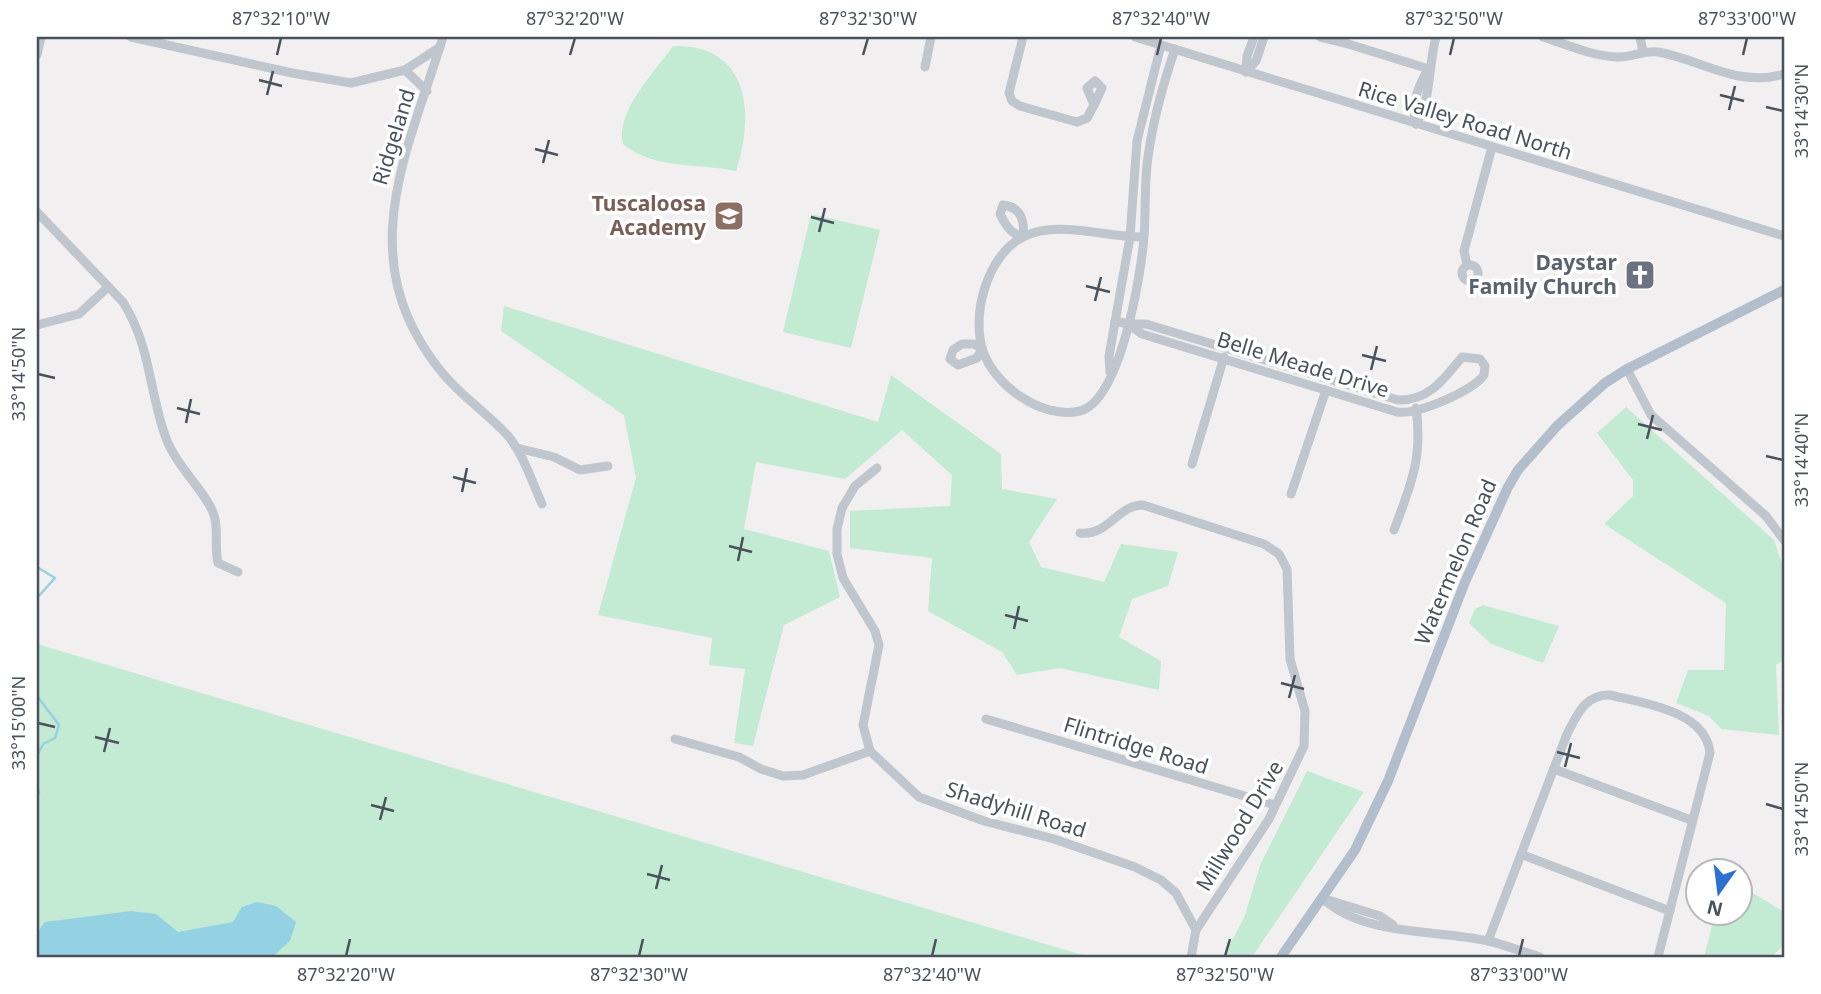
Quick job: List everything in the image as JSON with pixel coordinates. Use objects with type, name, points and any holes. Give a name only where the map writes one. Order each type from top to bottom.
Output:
[{"type":"main road","name":"Watermelon Road","points":[[1281,957],[1355,850],[1391,776],[1465,582],[1518,470],[1557,426],[1605,383],[1627,369],[1784,290]]},
{"type":"street","points":[[37,55],[41,37]]},
{"type":"street","name":"Ridgeland","points":[[131,37],[334,82],[368,81],[405,70],[440,47]]},
{"type":"street","name":"Ridgeland","points":[[443,37],[392,203],[393,256],[400,290],[419,340],[439,369],[517,449]]},
{"type":"street","points":[[925,67],[931,37]]},
{"type":"street","points":[[1023,37],[1009,93],[1012,101],[1020,106],[1077,122],[1087,118],[1094,105]]},
{"type":"street","name":"Rice Valley Road North","points":[[1135,37],[1784,236]]},
{"type":"street","points":[[1246,72],[1247,56],[1254,37]]},
{"type":"street","points":[[1246,72],[1256,61],[1264,37]]},
{"type":"street","points":[[1320,37],[1342,40],[1429,69]]},
{"type":"street","points":[[1416,124],[1424,103],[1436,37]]},
{"type":"street","points":[[1542,37],[1611,57],[1629,57],[1643,52],[1663,53],[1748,79],[1766,80],[1784,74]]},
{"type":"street","points":[[1640,37],[1643,52]]},
{"type":"street","points":[[1110,373],[1109,356],[1130,237],[1137,141],[1161,45]]},
{"type":"street","points":[[1144,237],[1076,229],[1023,237],[1003,256],[985,287],[981,304],[982,349],[997,375],[1016,393],[1055,411],[1081,411],[1095,401],[1118,359],[1128,324],[1144,237],[1147,159],[1175,49]]},
{"type":"street","points":[[405,70],[426,91]]},
{"type":"street","points":[[1467,265],[1464,251],[1492,148]]},
{"type":"street","points":[[37,212],[122,302],[140,334],[166,438],[173,454],[214,513],[218,563],[238,572]]},
{"type":"street","points":[[37,325],[79,314],[107,288]]},
{"type":"street","name":"Belle Meade Drive","points":[[1115,321],[1146,324],[1398,401],[1415,400],[1439,386],[1462,357],[1480,359],[1485,366],[1484,375],[1479,382],[1417,412],[1397,412],[1325,393],[1142,334],[1128,324]]},
{"type":"street","points":[[1192,464],[1226,349]]},
{"type":"street","points":[[1627,369],[1651,415],[1766,516],[1784,540]]},
{"type":"street","points":[[1292,495],[1329,380]]},
{"type":"street","points":[[1394,530],[1415,475],[1420,449],[1415,400]]},
{"type":"street","points":[[517,449],[554,457],[580,470],[608,466]]},
{"type":"street","points":[[517,449],[542,503]]},
{"type":"street","points":[[675,739],[739,757],[761,769],[783,776],[803,775],[870,751],[863,725],[879,645],[875,631],[843,578],[837,554],[836,528],[842,508],[855,486],[877,468]]},
{"type":"street","name":"Millwood Drive","points":[[1080,533],[1099,532],[1126,508],[1143,505],[1264,544],[1285,561],[1288,578],[1290,659],[1305,711],[1306,729],[1301,755],[1275,805],[1196,930],[1191,957]]},
{"type":"street","points":[[1488,941],[1579,710],[1592,698],[1601,695],[1618,697],[1687,719],[1707,736],[1710,753],[1658,957]]},
{"type":"street","name":"Flintridge Road","points":[[986,719],[1275,805]]},
{"type":"street","name":"Shadyhill Road","points":[[870,751],[919,797],[984,821],[1077,847],[1135,867],[1161,880],[1176,893],[1196,930]]},
{"type":"street","points":[[1554,769],[1691,820]]},
{"type":"street","points":[[1522,855],[1670,911]]},
{"type":"street","points":[[1322,898],[1380,916],[1395,926],[1434,936],[1488,941],[1540,957]]},
{"type":"green space","points":[[673,46],[699,48],[718,57],[732,70],[745,106],[745,128],[736,171],[663,162],[635,152],[623,144],[622,131],[631,105]]},
{"type":"green space","points":[[811,214],[880,230],[851,348],[783,332]]},
{"type":"green space","points":[[504,306],[878,422],[891,375],[1001,454],[1002,489],[1057,499],[1029,542],[1041,567],[1104,582],[1121,544],[1178,552],[1168,586],[1132,599],[1119,637],[1161,661],[1159,690],[1060,668],[1017,675],[1002,652],[928,611],[932,558],[850,548],[850,511],[950,506],[952,475],[902,430],[845,479],[756,462],[744,529],[829,551],[840,597],[784,625],[753,746],[734,743],[745,669],[709,665],[712,638],[598,615],[636,478],[624,415],[501,331]]},
{"type":"green space","points":[[1626,407],[1774,540],[1784,569],[1784,660],[1776,665],[1779,735],[1721,729],[1709,716],[1676,703],[1688,670],[1724,670],[1726,603],[1604,524],[1633,496],[1633,480],[1597,433]]},
{"type":"green space","points":[[1483,605],[1559,626],[1543,663],[1491,644],[1469,623],[1475,609]]},
{"type":"green space","points":[[37,644],[1089,957],[37,957]]},
{"type":"green space","points":[[1307,771],[1364,792],[1252,957],[1223,957],[1244,918],[1261,863]]},
{"type":"green space","points":[[1755,894],[1784,912],[1784,944],[1774,955],[1778,957],[1704,957],[1711,928],[1755,928]]},
{"type":"water","points":[[257,902],[276,906],[296,922],[290,941],[272,957],[40,957],[36,943],[39,930],[45,922],[131,911],[156,914],[178,932],[233,922],[242,907]]},
{"type":"waterway","points":[[37,567],[55,578],[37,598]]},
{"type":"waterway","points":[[37,696],[59,725],[55,738],[43,744],[37,756]]},
{"type":"waterway","points":[[37,787],[39,793]]},
{"type":"place","name":"Tuscaloosa Academy","points":[[729,216]]},
{"type":"place","name":"Daystar Family Church","points":[[1640,275]]}]
